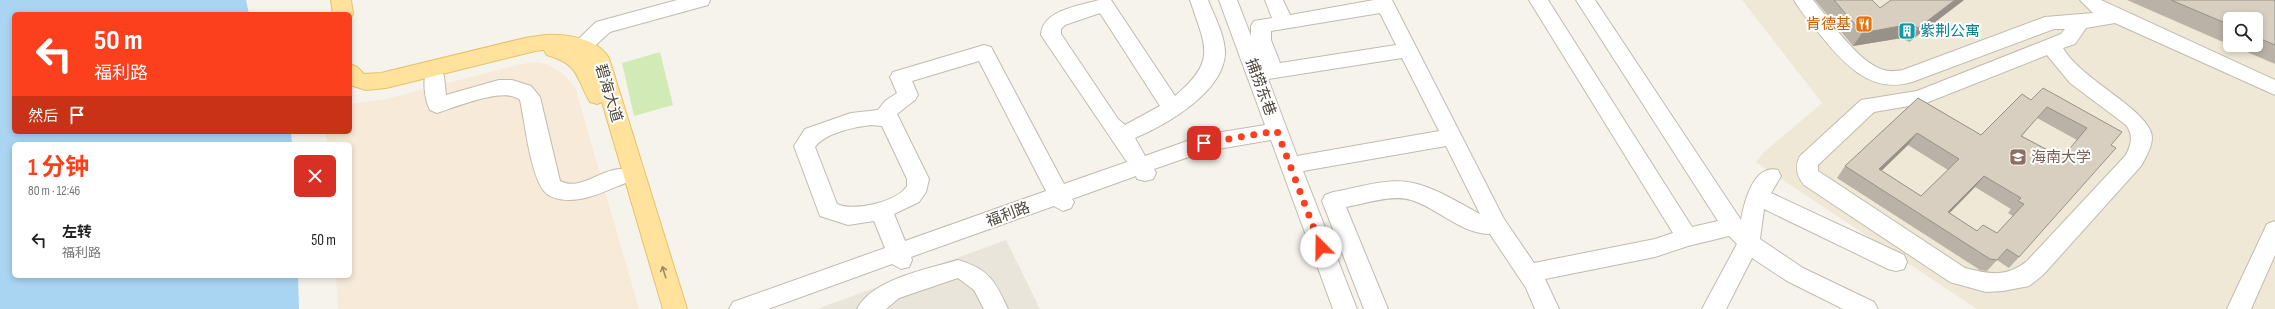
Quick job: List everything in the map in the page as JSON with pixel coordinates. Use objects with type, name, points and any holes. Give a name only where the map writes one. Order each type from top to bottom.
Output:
[{"type":"main road","points":[[330,0],[331,12]]},
{"type":"main road","points":[[341,0],[343,12]]},
{"type":"main road","name":"碧海大道","points":[[352,74],[357,80],[372,82],[404,76],[537,43],[557,41],[576,51],[599,58],[675,309]]},
{"type":"main road","name":"碧海大道","points":[[352,90],[378,89],[530,51],[576,51]]},
{"type":"main road","name":"碧海大道","points":[[576,51],[593,81],[660,309]]},
{"type":"street","points":[[576,51],[603,27],[701,0]]},
{"type":"street","points":[[1122,135],[1149,124],[1173,108],[1196,89],[1214,64],[1215,53],[1198,0]]},
{"type":"street","name":"捕捞东巷","points":[[1228,0],[1265,73],[1279,135],[1306,211],[1345,309]]},
{"type":"street","points":[[1274,0],[1283,22]]},
{"type":"street","points":[[1538,0],[1688,237]]},
{"type":"street","points":[[1585,0],[1733,226],[1748,244],[1792,275],[1866,309]]},
{"type":"street","points":[[1803,0],[1855,62],[1862,68],[1881,77],[1905,77],[2052,22],[2080,22],[2116,16]]},
{"type":"street","points":[[2089,0],[2097,7],[2116,16],[2275,88]]},
{"type":"street","points":[[1406,50],[1265,73],[1261,26],[1384,3],[1406,50],[1496,225],[1529,273],[1547,309]]},
{"type":"street","points":[[1143,170],[1122,135],[1111,124],[1051,35],[1050,27],[1058,20],[1104,5],[1173,108]]},
{"type":"street","points":[[1868,105],[1919,98],[2068,39],[2080,22]]},
{"type":"street","points":[[1881,77],[1868,105],[1807,162],[1807,173],[1812,179],[1958,275],[1986,283],[2021,279],[2035,268],[2134,160],[2143,139],[2141,129],[2133,120],[2069,71],[2057,57],[2052,45]]},
{"type":"street","points":[[884,118],[892,106],[908,95],[900,77],[984,52],[1061,199]]},
{"type":"street","points":[[434,76],[438,110],[495,88],[509,86],[519,88],[526,92],[530,98],[550,185],[556,190],[567,192],[620,176]]},
{"type":"street","points":[[884,118],[890,120],[918,179],[918,186],[910,198],[882,210],[854,218],[845,217],[828,210],[804,146],[812,135],[861,119],[884,118]]},
{"type":"street","name":"福利路","points":[[741,309],[900,256],[1143,170],[1208,150],[1279,135]]},
{"type":"street","points":[[1290,164],[1451,137]]},
{"type":"street","points":[[1714,309],[1748,244],[1752,214],[1757,196],[1770,176]]},
{"type":"street","points":[[1376,309],[1333,201],[1395,190],[1412,191],[1443,204],[1480,225],[1496,225]]},
{"type":"street","points":[[1757,196],[1896,262]]},
{"type":"street","points":[[1306,211],[1334,205]]},
{"type":"street","points":[[882,210],[900,256]]},
{"type":"street","points":[[1529,273],[1655,248],[1688,237],[1733,226]]},
{"type":"street","points":[[2239,309],[2273,248]]},
{"type":"street","points":[[2250,309],[2273,248]]},
{"type":"street","name":"福利路","points":[[763,309],[900,256]]},
{"type":"street","points":[[869,309],[891,291],[958,269],[978,276],[984,283],[996,309]]},
{"type":"shaded area","name":"海南大学","points":[[1742,0],[2275,0],[2275,309],[1977,309],[1756,162],[1764,152],[1822,103]]},
{"type":"shaded area","points":[[534,62],[546,64],[562,73],[575,87],[639,309],[338,309],[336,278],[352,278],[352,142],[327,142],[326,134],[352,134],[352,104],[386,99]]},
{"type":"shaded area","points":[[1006,240],[1040,309],[817,309]]},
{"type":"green space","points":[[660,52],[673,105],[634,116],[622,63]]},
{"type":"water","points":[[0,0],[246,0],[249,12],[12,12],[12,134],[291,134],[292,142],[12,142],[12,278],[298,278],[299,309],[0,309]]},
{"type":"building","points":[[1834,0],[1872,0],[1880,8],[1891,0],[1955,0],[1918,28],[1911,24],[1862,33]]},
{"type":"building","points":[[2171,0],[2275,0],[2275,45],[2263,40],[2263,12],[2223,12],[2223,22]]},
{"type":"building","points":[[2043,88],[2122,132],[2111,145],[2116,148],[2019,257],[2007,249],[1997,260],[1990,259],[1845,166],[1918,98],[1981,135],[2022,94],[2031,100]],"holes":[[[2047,107],[2087,128],[2066,153],[2063,152],[2059,156],[2021,136]],[[1917,133],[1959,159],[1921,196],[1879,169]],[[1984,176],[2021,198],[2018,201],[2024,204],[1997,233],[1983,225],[1977,231],[1948,212]]]},
{"type":"place","name":"肯德基","points":[[1864,24]]},
{"type":"place","name":"紫荆公寓","points":[[1907,31]]},
{"type":"place","name":"海南大学","points":[[2018,157]]},
{"type":"route","points":[[1204,143],[1277,131],[1306,211],[1321,247]]}]
